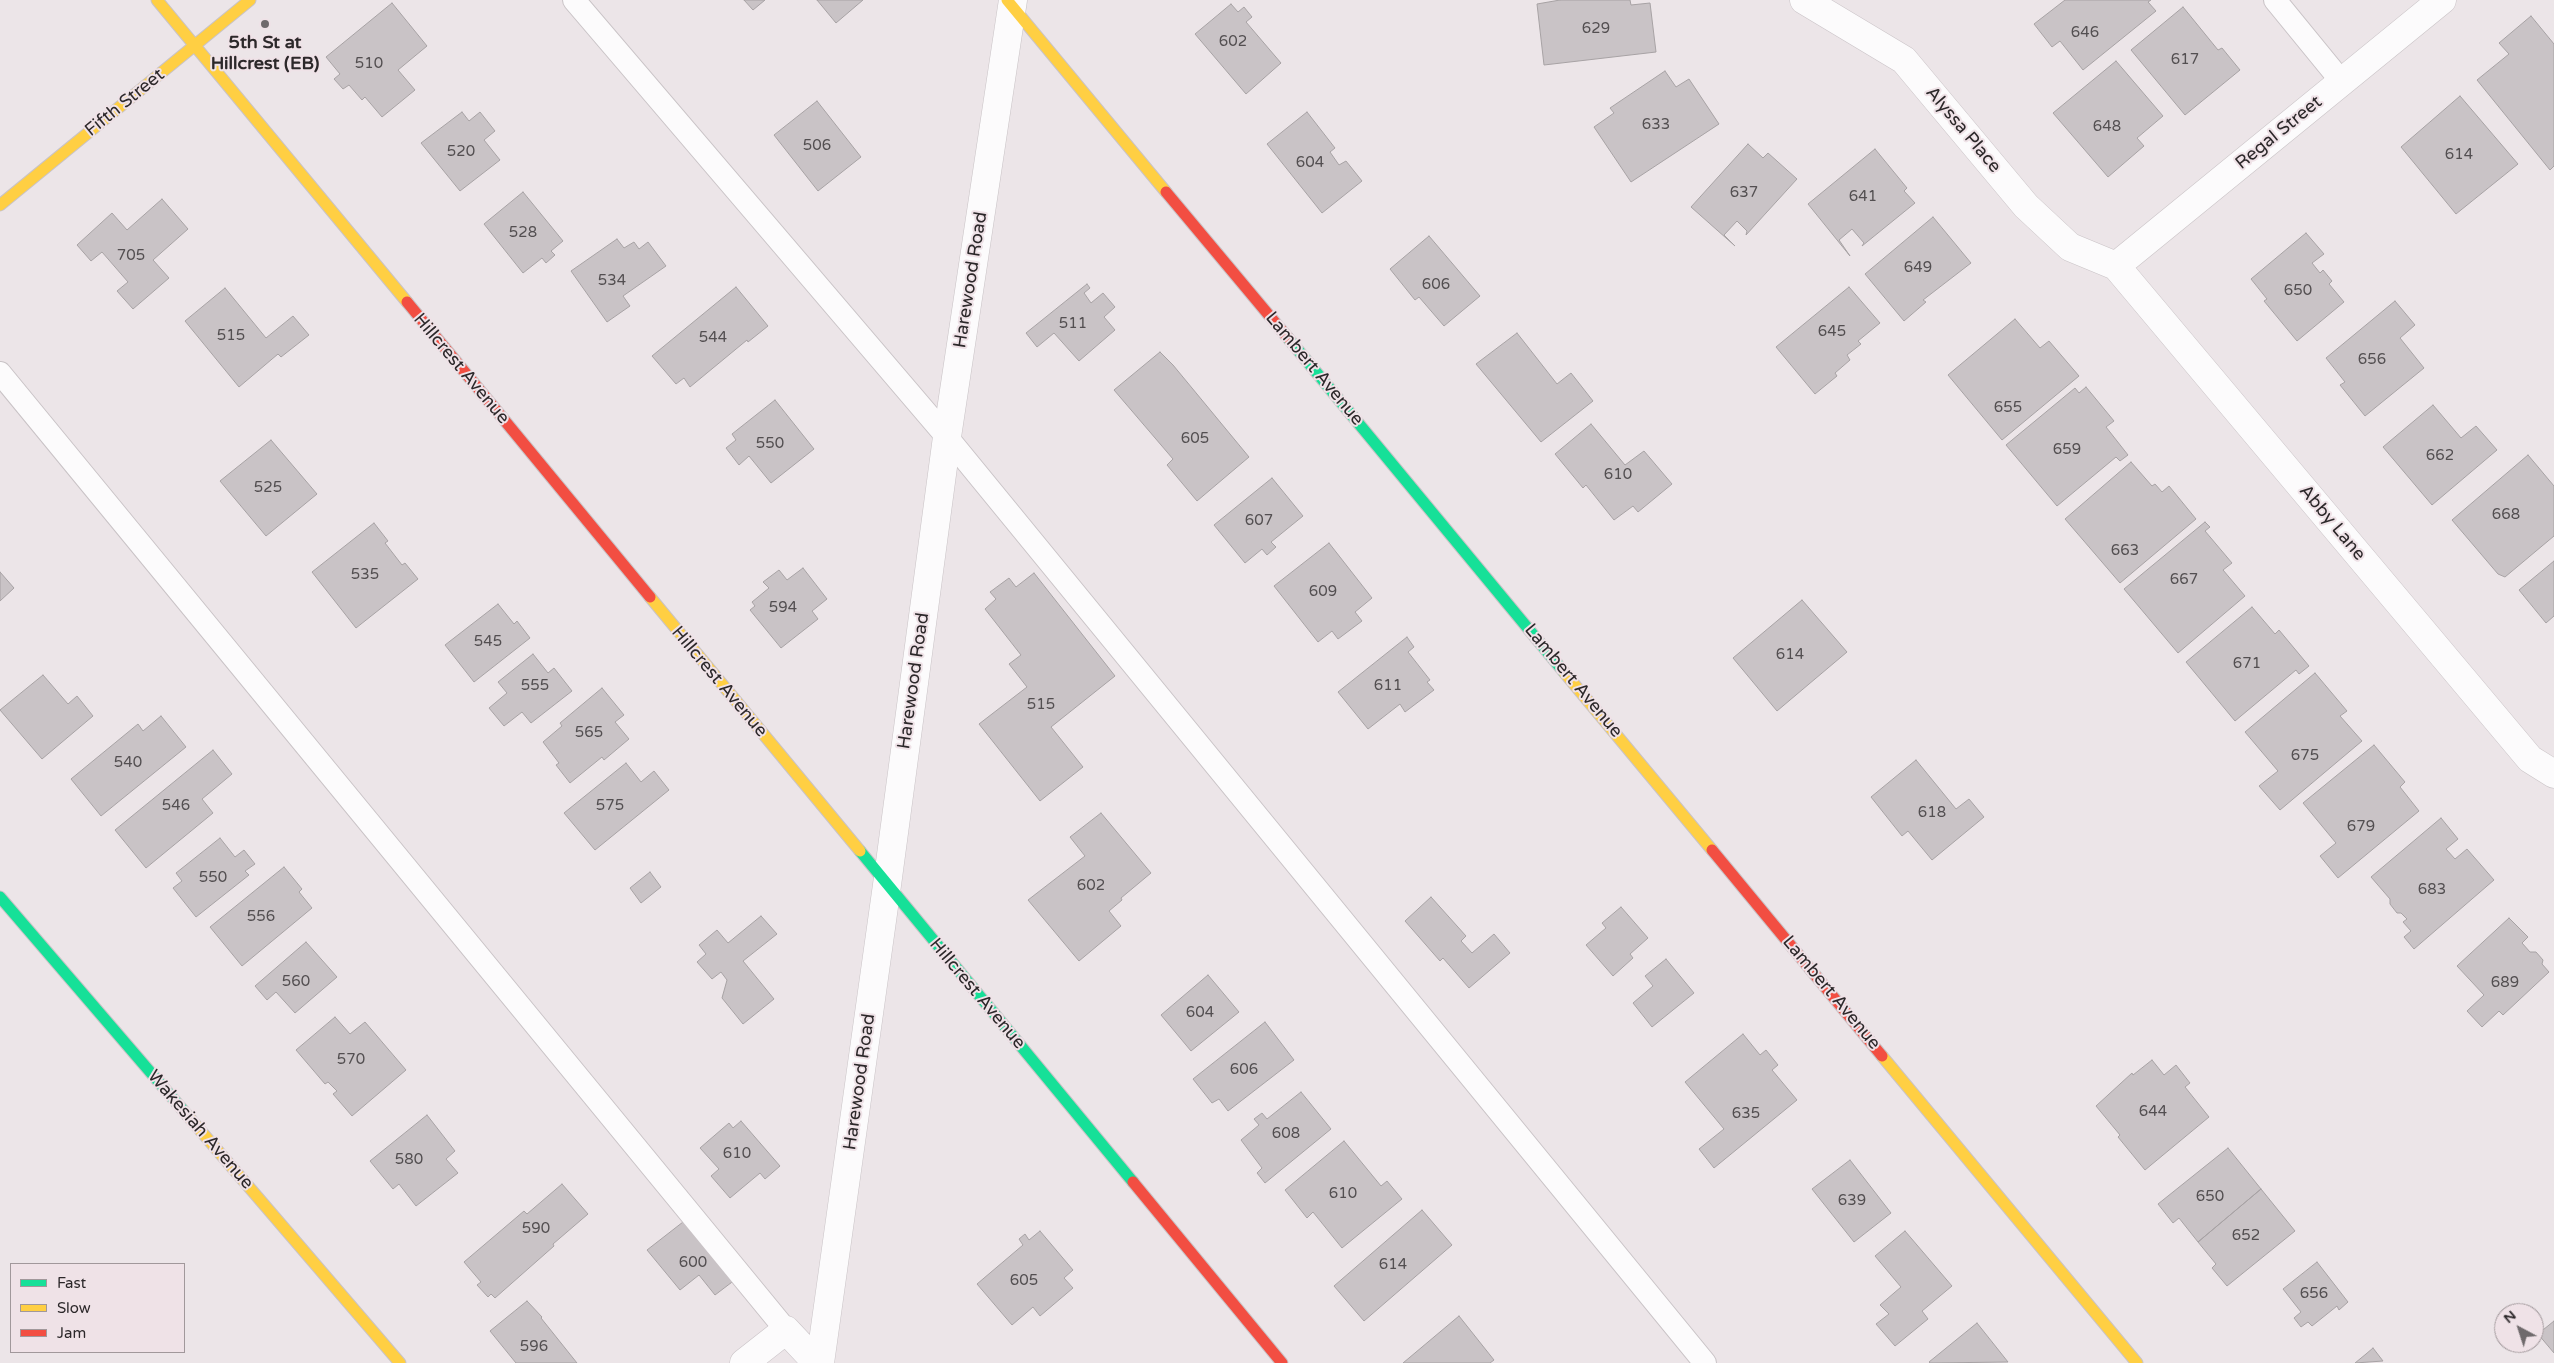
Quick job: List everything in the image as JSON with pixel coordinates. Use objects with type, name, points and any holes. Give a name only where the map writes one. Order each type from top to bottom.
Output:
[{"type":"street","name":"Hillcrest Avenue","points":[[157,0],[1282,1363]]},
{"type":"street","name":"Fifth Street","points":[[0,205],[250,0]]},
{"type":"street","name":"Alyssa Place","points":[[1804,0],[1904,60],[2026,206],[2070,247],[2116,266]]},
{"type":"street","name":"Regal Street","points":[[2116,266],[2442,0]]},
{"type":"street","name":"Harewood Road","points":[[819,1363],[887,885],[947,437],[1011,2]]},
{"type":"street","name":"Lambert Avenue","points":[[1011,2],[2137,1363]]},
{"type":"street","name":"Abby Lane","points":[[2116,266],[2530,759],[2554,774]]},
{"type":"street","name":"Wakesiah Avenue","points":[[0,897],[400,1363]]},
{"type":"street","points":[[744,1363],[786,1330],[819,1363]]},
{"type":"lane","points":[[574,0],[947,437],[1705,1363]]},
{"type":"lane","points":[[2275,0],[2342,82]]},
{"type":"lane","points":[[0,373],[786,1330]]},
{"type":"building","points":[[744,0],[765,0],[753,10]]},
{"type":"building","points":[[817,0],[863,0],[836,23]]},
{"type":"building","points":[[1560,0],[1630,0],[1631,5],[1650,3],[1656,52],[1544,65],[1537,4]]},
{"type":"building","points":[[2065,0],[2151,0],[2148,2],[2156,11],[2083,70],[2060,41],[2052,47],[2034,24]]},
{"type":"building","points":[[392,3],[427,46],[398,70],[415,90],[382,117],[365,97],[362,100],[349,85],[343,89],[334,79],[340,74],[326,57]]},
{"type":"building","points":[[1231,4],[1238,12],[1244,7],[1252,17],[1246,22],[1281,63],[1246,94],[1195,34]]},
{"type":"building","points":[[2183,7],[2218,50],[2222,48],[2240,70],[2185,115],[2131,50]]},
{"type":"building","points":[[2531,16],[2554,44],[2554,166],[2550,170],[2477,80],[2509,54],[2499,43]]},
{"type":"building","points":[[2116,61],[2163,116],[2137,138],[2144,146],[2108,177],[2053,113]]},
{"type":"building","points":[[1665,71],[1676,87],[1689,79],[1719,124],[1631,182],[1594,127],[1614,113],[1610,108]]},
{"type":"building","points":[[2460,96],[2518,164],[2456,214],[2401,147]]},
{"type":"building","points":[[817,101],[861,157],[818,191],[774,135]]},
{"type":"building","points":[[462,112],[469,121],[480,112],[495,131],[484,140],[500,160],[460,191],[421,143]]},
{"type":"building","points":[[1307,112],[1335,148],[1330,152],[1339,165],[1346,161],[1362,181],[1322,213],[1267,144]]},
{"type":"building","points":[[1748,144],[1763,158],[1768,153],[1797,179],[1746,235],[1747,231],[1737,221],[1724,235],[1735,246],[1691,207]]},
{"type":"building","points":[[1875,149],[1907,188],[1904,191],[1915,203],[1862,246],[1864,243],[1852,229],[1839,240],[1850,256],[1808,204]]},
{"type":"building","points":[[523,192],[563,241],[551,251],[555,255],[546,263],[542,258],[523,273],[484,224]]},
{"type":"building","points":[[162,199],[188,229],[153,260],[169,278],[133,309],[117,291],[128,282],[102,252],[91,261],[77,245],[112,213],[127,230]]},
{"type":"building","points":[[1933,217],[1971,263],[1923,300],[1926,302],[1904,321],[1865,274]]},
{"type":"building","points":[[2306,233],[2324,254],[2312,263],[2320,273],[2323,270],[2332,281],[2329,284],[2344,302],[2297,341],[2264,301],[2267,299],[2251,279]]},
{"type":"building","points":[[1429,236],[1480,296],[1444,326],[1419,297],[1415,300],[1390,269]]},
{"type":"building","points":[[617,239],[624,248],[634,242],[639,249],[648,242],[666,266],[623,296],[630,306],[607,322],[571,271]]},
{"type":"building","points":[[1087,284],[1090,288],[1084,293],[1091,303],[1103,293],[1115,307],[1104,317],[1115,330],[1079,361],[1054,333],[1037,347],[1026,333]]},
{"type":"building","points":[[736,287],[768,326],[748,342],[747,340],[690,387],[684,378],[676,384],[652,356]]},
{"type":"building","points":[[1849,287],[1880,323],[1858,341],[1861,344],[1847,355],[1850,360],[1835,373],[1837,376],[1815,394],[1776,347]]},
{"type":"building","points":[[225,288],[266,338],[293,316],[309,335],[281,357],[278,354],[239,387],[185,321]]},
{"type":"building","points":[[2395,301],[2415,325],[2400,338],[2424,368],[2365,416],[2340,385],[2345,382],[2326,358]]},
{"type":"building","points":[[2015,319],[2040,348],[2049,341],[2079,376],[2002,440],[1948,375]]},
{"type":"building","points":[[1517,333],[1557,384],[1571,373],[1593,401],[1541,442],[1476,364]]},
{"type":"building","points":[[1160,352],[1173,365],[1249,457],[1197,501],[1167,465],[1173,459],[1114,390]]},
{"type":"building","points":[[2086,387],[2114,421],[2106,427],[2128,455],[2120,461],[2116,457],[2057,506],[2006,445],[2075,388],[2079,393]]},
{"type":"building","points":[[775,400],[814,449],[771,483],[749,456],[739,465],[726,448],[736,440],[732,434]]},
{"type":"building","points":[[2433,405],[2461,438],[2476,426],[2497,450],[2432,505],[2383,447]]},
{"type":"building","points":[[1591,424],[1625,465],[1644,451],[1672,484],[1638,512],[1633,506],[1614,520],[1586,485],[1583,488],[1555,454]]},
{"type":"building","points":[[271,440],[317,494],[266,536],[220,481]]},
{"type":"building","points":[[2528,455],[2554,486],[2554,536],[2505,577],[2498,574],[2452,520]]},
{"type":"building","points":[[2131,462],[2152,486],[2155,484],[2162,492],[2169,486],[2196,519],[2120,583],[2065,519]]},
{"type":"building","points":[[1272,478],[1303,516],[1271,542],[1276,547],[1267,555],[1262,549],[1245,563],[1214,525]]},
{"type":"building","points":[[2205,522],[2210,527],[2205,531],[2232,563],[2223,570],[2245,596],[2178,653],[2124,589]]},
{"type":"building","points":[[374,523],[388,541],[385,543],[402,565],[405,563],[418,579],[356,628],[312,572]]},
{"type":"building","points":[[1329,543],[1372,598],[1355,612],[1362,621],[1338,639],[1332,631],[1318,642],[1274,586]]},
{"type":"building","points":[[2554,561],[2554,616],[2546,623],[2519,590]]},
{"type":"building","points":[[803,568],[827,599],[812,611],[818,619],[781,648],[750,610],[755,606],[752,602],[769,588],[763,582],[779,570],[787,580]]},
{"type":"building","points":[[0,572],[14,588],[0,601]]},
{"type":"building","points":[[1034,573],[1115,676],[1051,727],[1083,767],[1040,801],[979,724],[1027,687],[1009,664],[1021,655],[985,609],[996,599],[990,592],[1009,578],[1016,587]]},
{"type":"building","points":[[1802,600],[1847,652],[1777,711],[1733,658]]},
{"type":"building","points":[[498,604],[514,624],[517,621],[530,638],[474,682],[445,645]]},
{"type":"building","points":[[2252,607],[2275,634],[2279,630],[2309,666],[2299,674],[2296,670],[2235,721],[2186,662]]},
{"type":"building","points":[[1407,637],[1414,647],[1408,652],[1430,680],[1427,682],[1434,690],[1405,712],[1400,704],[1368,729],[1338,692]]},
{"type":"building","points":[[533,654],[548,673],[554,668],[572,691],[531,723],[522,712],[504,726],[489,708],[507,693],[498,682]]},
{"type":"building","points":[[2315,673],[2347,711],[2340,716],[2362,741],[2280,810],[2259,786],[2278,771],[2245,732]]},
{"type":"building","points":[[43,675],[68,704],[77,696],[93,716],[42,759],[0,710]]},
{"type":"building","points":[[602,688],[624,715],[615,722],[629,739],[604,760],[602,757],[570,783],[556,765],[559,763],[543,742],[562,726],[560,723]]},
{"type":"building","points":[[161,716],[186,747],[101,816],[71,779],[138,724],[143,731]]},
{"type":"building","points":[[2374,745],[2405,782],[2400,787],[2419,811],[2338,878],[2320,856],[2336,843],[2303,803]]},
{"type":"building","points":[[213,750],[232,774],[202,799],[213,813],[146,868],[115,830]]},
{"type":"building","points":[[1916,760],[1956,809],[1969,799],[1984,817],[1932,860],[1908,831],[1902,836],[1871,797]]},
{"type":"building","points":[[626,763],[641,782],[654,771],[669,790],[595,850],[564,813]]},
{"type":"building","points":[[1101,813],[1151,873],[1121,898],[1122,900],[1109,911],[1121,926],[1079,961],[1028,900],[1085,856],[1070,837]]},
{"type":"building","points":[[2441,818],[2458,839],[2446,849],[2455,859],[2467,849],[2494,880],[2414,949],[2404,937],[2411,931],[2403,922],[2407,919],[2401,913],[2397,913],[2390,904],[2390,899],[2371,877]]},
{"type":"building","points":[[220,838],[235,857],[244,850],[255,864],[245,871],[249,875],[196,917],[173,888],[182,881],[176,873]]},
{"type":"building","points":[[284,867],[302,889],[299,892],[312,908],[242,966],[210,927]]},
{"type":"building","points":[[650,872],[661,887],[641,903],[630,888]]},
{"type":"building","points":[[1431,897],[1466,936],[1461,941],[1472,953],[1494,934],[1510,953],[1469,988],[1443,958],[1440,961],[1405,921]]},
{"type":"building","points":[[1621,907],[1648,938],[1630,954],[1633,958],[1613,976],[1586,945],[1606,928],[1602,923]]},
{"type":"building","points":[[761,916],[777,934],[743,961],[774,999],[743,1024],[722,998],[727,980],[721,972],[712,979],[697,962],[706,954],[699,945],[717,930],[728,943]]},
{"type":"building","points":[[2509,918],[2528,937],[2522,943],[2530,952],[2536,952],[2543,960],[2542,964],[2549,972],[2503,1015],[2499,1011],[2482,1027],[2467,1011],[2484,995],[2457,966]]},
{"type":"building","points":[[306,942],[337,977],[295,1013],[276,992],[267,1000],[255,986]]},
{"type":"building","points":[[1666,959],[1694,993],[1652,1027],[1633,1003],[1653,986],[1645,976]]},
{"type":"building","points":[[1208,975],[1239,1012],[1191,1051],[1161,1015]]},
{"type":"building","points":[[335,1017],[350,1034],[365,1022],[406,1070],[352,1116],[333,1094],[337,1091],[328,1082],[325,1084],[296,1050]]},
{"type":"building","points":[[1265,1022],[1294,1060],[1228,1111],[1219,1099],[1212,1103],[1193,1079]]},
{"type":"building","points":[[1743,1034],[1760,1055],[1766,1050],[1778,1065],[1772,1070],[1797,1100],[1714,1168],[1699,1149],[1724,1129],[1685,1082]]},
{"type":"building","points":[[2152,1060],[2164,1075],[2176,1065],[2190,1083],[2185,1087],[2209,1117],[2145,1170],[2096,1106],[2132,1073],[2133,1075]]},
{"type":"building","points":[[1301,1092],[1331,1129],[1265,1183],[1257,1173],[1262,1168],[1241,1140],[1259,1125],[1254,1119],[1262,1113],[1267,1119]]},
{"type":"building","points":[[427,1115],[455,1151],[446,1159],[458,1173],[416,1206],[399,1184],[393,1189],[370,1161]]},
{"type":"building","points":[[741,1121],[780,1166],[765,1179],[760,1173],[730,1198],[711,1176],[719,1169],[700,1148],[729,1123],[733,1128]]},
{"type":"building","points":[[1344,1141],[1381,1186],[1387,1181],[1402,1199],[1342,1248],[1313,1212],[1307,1218],[1285,1190]]},
{"type":"building","points":[[2228,1148],[2261,1189],[2198,1242],[2179,1218],[2173,1223],[2158,1204]]},
{"type":"building","points":[[1850,1160],[1891,1213],[1854,1242],[1812,1189]]},
{"type":"building","points":[[562,1184],[588,1214],[495,1298],[491,1294],[488,1297],[477,1285],[481,1282],[464,1262],[524,1211],[527,1214]]},
{"type":"building","points":[[2261,1189],[2295,1231],[2227,1286],[2212,1268],[2216,1264],[2198,1242]]},
{"type":"building","points":[[1422,1210],[1452,1245],[1364,1321],[1334,1286]]},
{"type":"building","points":[[683,1222],[740,1276],[715,1295],[699,1275],[680,1290],[647,1250]]},
{"type":"building","points":[[1040,1231],[1073,1270],[1064,1278],[1073,1288],[1040,1316],[1033,1307],[1012,1325],[977,1284],[1023,1245],[1019,1239],[1025,1234],[1029,1240]]},
{"type":"building","points":[[1905,1231],[1952,1286],[1922,1311],[1928,1319],[1895,1346],[1876,1324],[1889,1314],[1880,1305],[1901,1287],[1875,1256]]},
{"type":"building","points":[[2317,1262],[2348,1302],[2339,1310],[2337,1306],[2312,1326],[2308,1322],[2301,1327],[2294,1318],[2301,1312],[2283,1289]]},
{"type":"building","points":[[527,1301],[542,1317],[577,1363],[516,1363],[490,1331]]},
{"type":"building","points":[[1459,1316],[1494,1360],[1490,1363],[1403,1363]]},
{"type":"building","points":[[2554,1321],[2554,1353],[2544,1341],[2544,1329]]},
{"type":"building","points":[[1977,1323],[2008,1362],[1929,1362]]},
{"type":"building","points":[[2373,1348],[2383,1361],[2355,1363],[2366,1354]]},
{"type":"traffic: fast","points":[[1288,338],[1564,672]]},
{"type":"traffic: fast","points":[[860,851],[1133,1182]]},
{"type":"traffic: fast","points":[[0,897],[188,1116]]},
{"type":"traffic: slow","points":[[157,0],[407,302]]},
{"type":"traffic: slow","points":[[0,205],[250,0]]},
{"type":"traffic: slow","points":[[1007,0],[1166,192]]},
{"type":"traffic: slow","points":[[650,597],[860,851]]},
{"type":"traffic: slow","points":[[1564,672],[1712,850]]},
{"type":"traffic: slow","points":[[1882,1056],[2137,1363]]},
{"type":"traffic: slow","points":[[188,1116],[400,1363]]},
{"type":"traffic: jam","points":[[1166,192],[1288,338]]},
{"type":"traffic: jam","points":[[407,302],[650,597]]},
{"type":"traffic: jam","points":[[1712,850],[1882,1056]]},
{"type":"traffic: jam","points":[[1133,1182],[1282,1363]]},
{"type":"place","name":"5th St at Hillcrest (EB)","points":[[265,24]]}]
